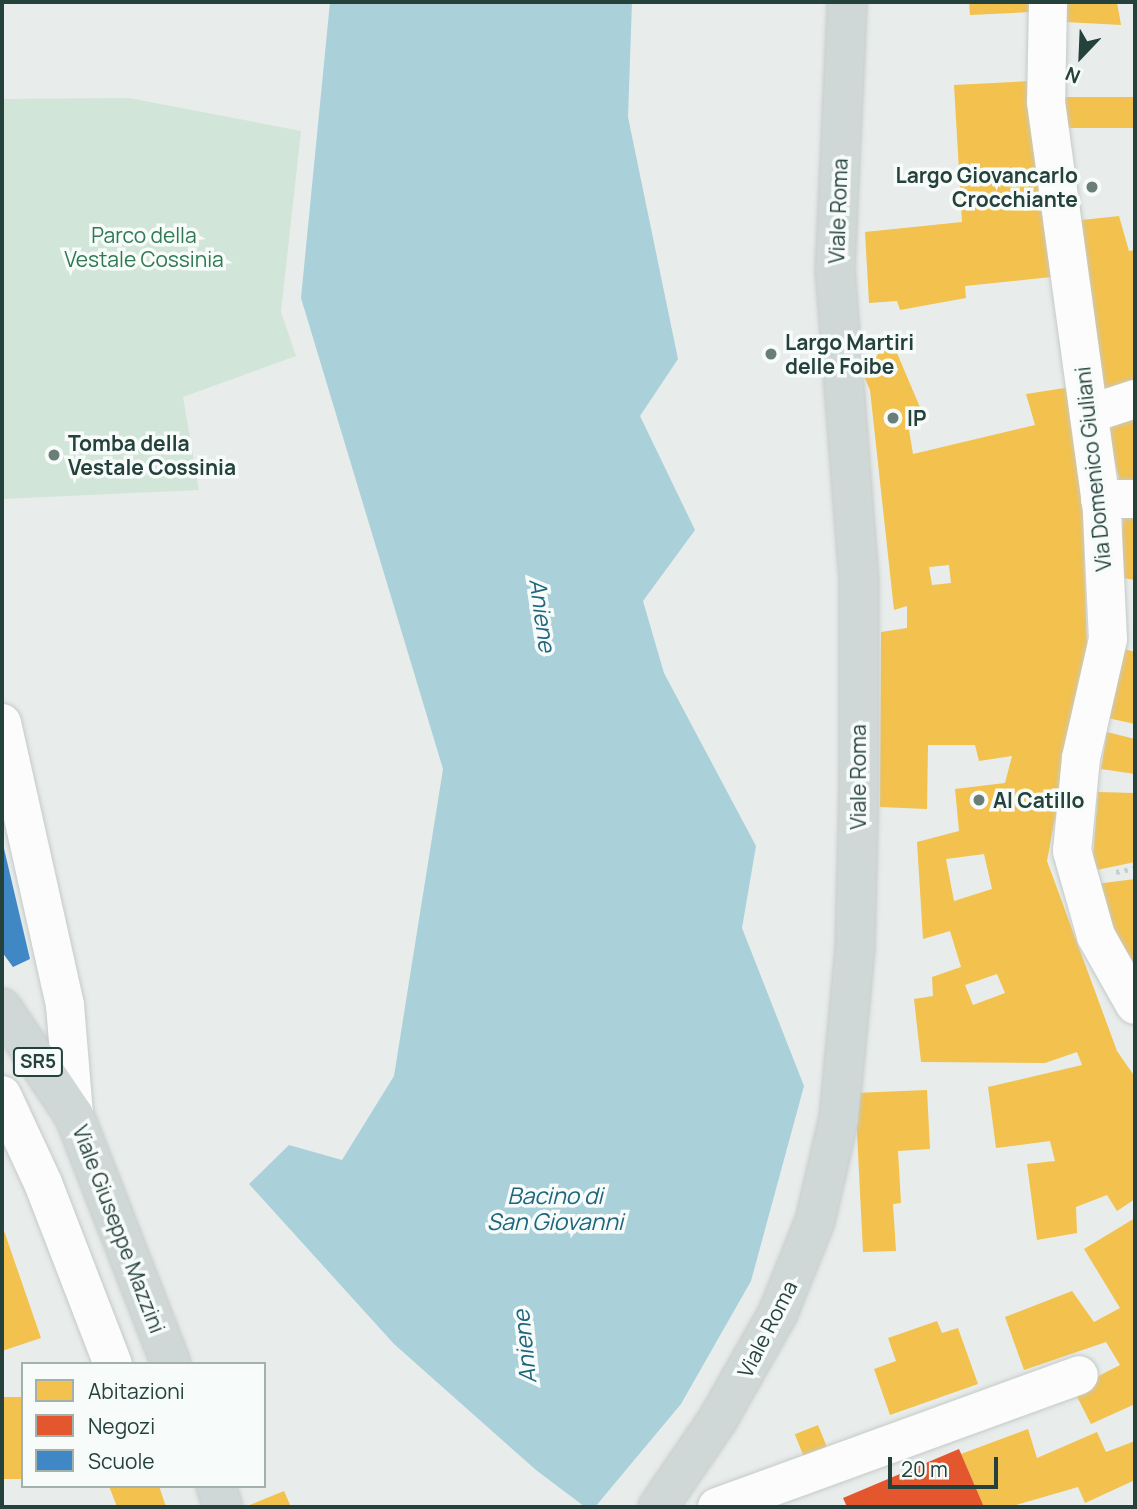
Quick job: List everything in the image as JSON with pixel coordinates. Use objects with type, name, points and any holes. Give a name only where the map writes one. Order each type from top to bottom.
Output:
[{"type":"main road","name":"Viale Roma","points":[[658,1507],[718,1419],[778,1313],[815,1222],[839,1118],[855,948],[859,800],[859,581],[836,284],[847,2]]},
{"type":"main road","name":"SR5","points":[[2,1009],[74,1115]]},
{"type":"main road","name":"Viale Giuseppe Mazzini","points":[[74,1115],[170,1362]]},
{"type":"main road","points":[[216,1488],[223,1507]]},
{"type":"street","name":"Via Domenico Giuliani","points":[[1048,2],[1046,102],[1089,414],[1118,499],[1122,642],[1081,758],[1072,851],[1096,936],[1135,1005]]},
{"type":"street","points":[[1089,414],[1135,399]]},
{"type":"street","name":"Viale Giuseppe Mazzini","points":[[2,723],[65,1005],[74,1115]]},
{"type":"street","points":[[2,1095],[43,1184],[112,1362]]},
{"type":"street","points":[[717,1507],[1079,1375]]},
{"type":"green space","name":"Parco della Vestale Cossinia","points":[[129,98],[301,131],[281,312],[296,356],[183,397],[199,490],[2,499],[2,99]]},
{"type":"water","name":"Bacino di San Giovanni","points":[[330,2],[632,2],[628,117],[678,359],[640,416],[695,530],[643,601],[664,673],[756,846],[742,928],[804,1086],[751,1281],[681,1404],[595,1507],[585,1507],[536,1470],[394,1344],[249,1184],[289,1145],[342,1160],[394,1076],[443,769],[301,298]]},
{"type":"building: Abitazioni","points":[[969,2],[1030,2],[1031,12],[970,15]]},
{"type":"building: Abitazioni","points":[[1117,2],[1121,25],[1066,22],[1065,4]]},
{"type":"building: Abitazioni","points":[[1030,81],[1051,277],[965,286],[966,298],[900,310],[897,301],[869,303],[865,232],[962,222],[954,85]]},
{"type":"building: Abitazioni","points":[[1061,97],[1135,97],[1135,128],[1061,128]]},
{"type":"building: Abitazioni","points":[[1119,216],[1129,251],[1135,250],[1135,390],[1105,400],[1072,221]]},
{"type":"building: Abitazioni","points":[[894,346],[925,419],[908,424],[913,454],[1035,425],[1026,394],[1071,387],[1081,457],[1087,647],[1047,861],[1117,1051],[1135,1077],[1135,1199],[1117,1211],[1107,1195],[1076,1207],[1077,1233],[1037,1240],[1027,1164],[1055,1161],[1050,1141],[996,1148],[988,1087],[1082,1065],[1077,1052],[1045,1063],[921,1062],[914,999],[933,996],[932,977],[961,967],[950,931],[923,939],[917,842],[959,831],[955,789],[1005,783],[1012,756],[979,761],[975,745],[928,745],[927,809],[880,807],[881,632],[907,628],[907,606],[894,610],[870,390],[863,374],[878,354]],"holes":[[[949,565],[951,583],[932,585],[929,567]],[[984,854],[992,889],[954,901],[946,859]],[[997,974],[1005,993],[973,1005],[965,985]]]},
{"type":"building: Abitazioni","points":[[1135,413],[1135,483],[1120,482],[1105,423]]},
{"type":"building: Abitazioni","points":[[1124,508],[1135,509],[1135,580],[1118,577]]},
{"type":"building: Abitazioni","points":[[1121,648],[1135,652],[1135,724],[1103,717]]},
{"type":"building: Abitazioni","points":[[1107,732],[1135,739],[1135,774],[1101,769]]},
{"type":"building: Abitazioni","points":[[1098,792],[1135,793],[1135,862],[1092,871]]},
{"type":"building: Abitazioni","points":[[1135,879],[1135,986],[1088,885]]},
{"type":"building: Abitazioni","points":[[927,1090],[930,1149],[898,1151],[901,1203],[893,1204],[896,1251],[863,1252],[855,1093]]},
{"type":"building: Abitazioni","points":[[1135,1218],[1135,1404],[1091,1424],[1073,1389],[1120,1365],[1106,1342],[1024,1370],[1005,1317],[1072,1291],[1094,1322],[1120,1308],[1084,1249]]},
{"type":"building: Abitazioni","points":[[2,1225],[41,1338],[2,1351]]},
{"type":"building: Abitazioni","points":[[937,1321],[942,1333],[958,1328],[978,1384],[890,1415],[874,1369],[896,1361],[888,1338]]},
{"type":"building: Abitazioni","points":[[2,1397],[21,1397],[21,1479],[2,1479]]},
{"type":"building: Abitazioni","points":[[818,1425],[828,1450],[805,1459],[795,1434]]},
{"type":"building: Abitazioni","points":[[1028,1429],[1037,1458],[1097,1432],[1106,1452],[1135,1441],[1135,1480],[1085,1503],[1078,1487],[1009,1507],[984,1507],[961,1454]]},
{"type":"building: Abitazioni","points":[[110,1488],[160,1488],[166,1507],[117,1507]]},
{"type":"building: Abitazioni","points":[[284,1491],[291,1507],[245,1507]]},
{"type":"building: Negozi","points":[[959,1449],[984,1507],[847,1507],[843,1498]]},
{"type":"building: Scuole","points":[[2,840],[30,959],[13,967],[2,952]]},
{"type":"place","name":"Largo Giovancarlo Crocchiante","points":[[1092,187]]},
{"type":"place","name":"Largo Martiri delle Foibe","points":[[771,354]]},
{"type":"place","name":"IP","points":[[893,418]]},
{"type":"place","name":"Tomba della Vestale Cossinia","points":[[54,455]]},
{"type":"place","name":"Al Catillo","points":[[979,800]]},
{"type":"water label","name":"Aniene","points":[[543,615]]},
{"type":"water label","name":"Aniene","points":[[524,1347]]}]
